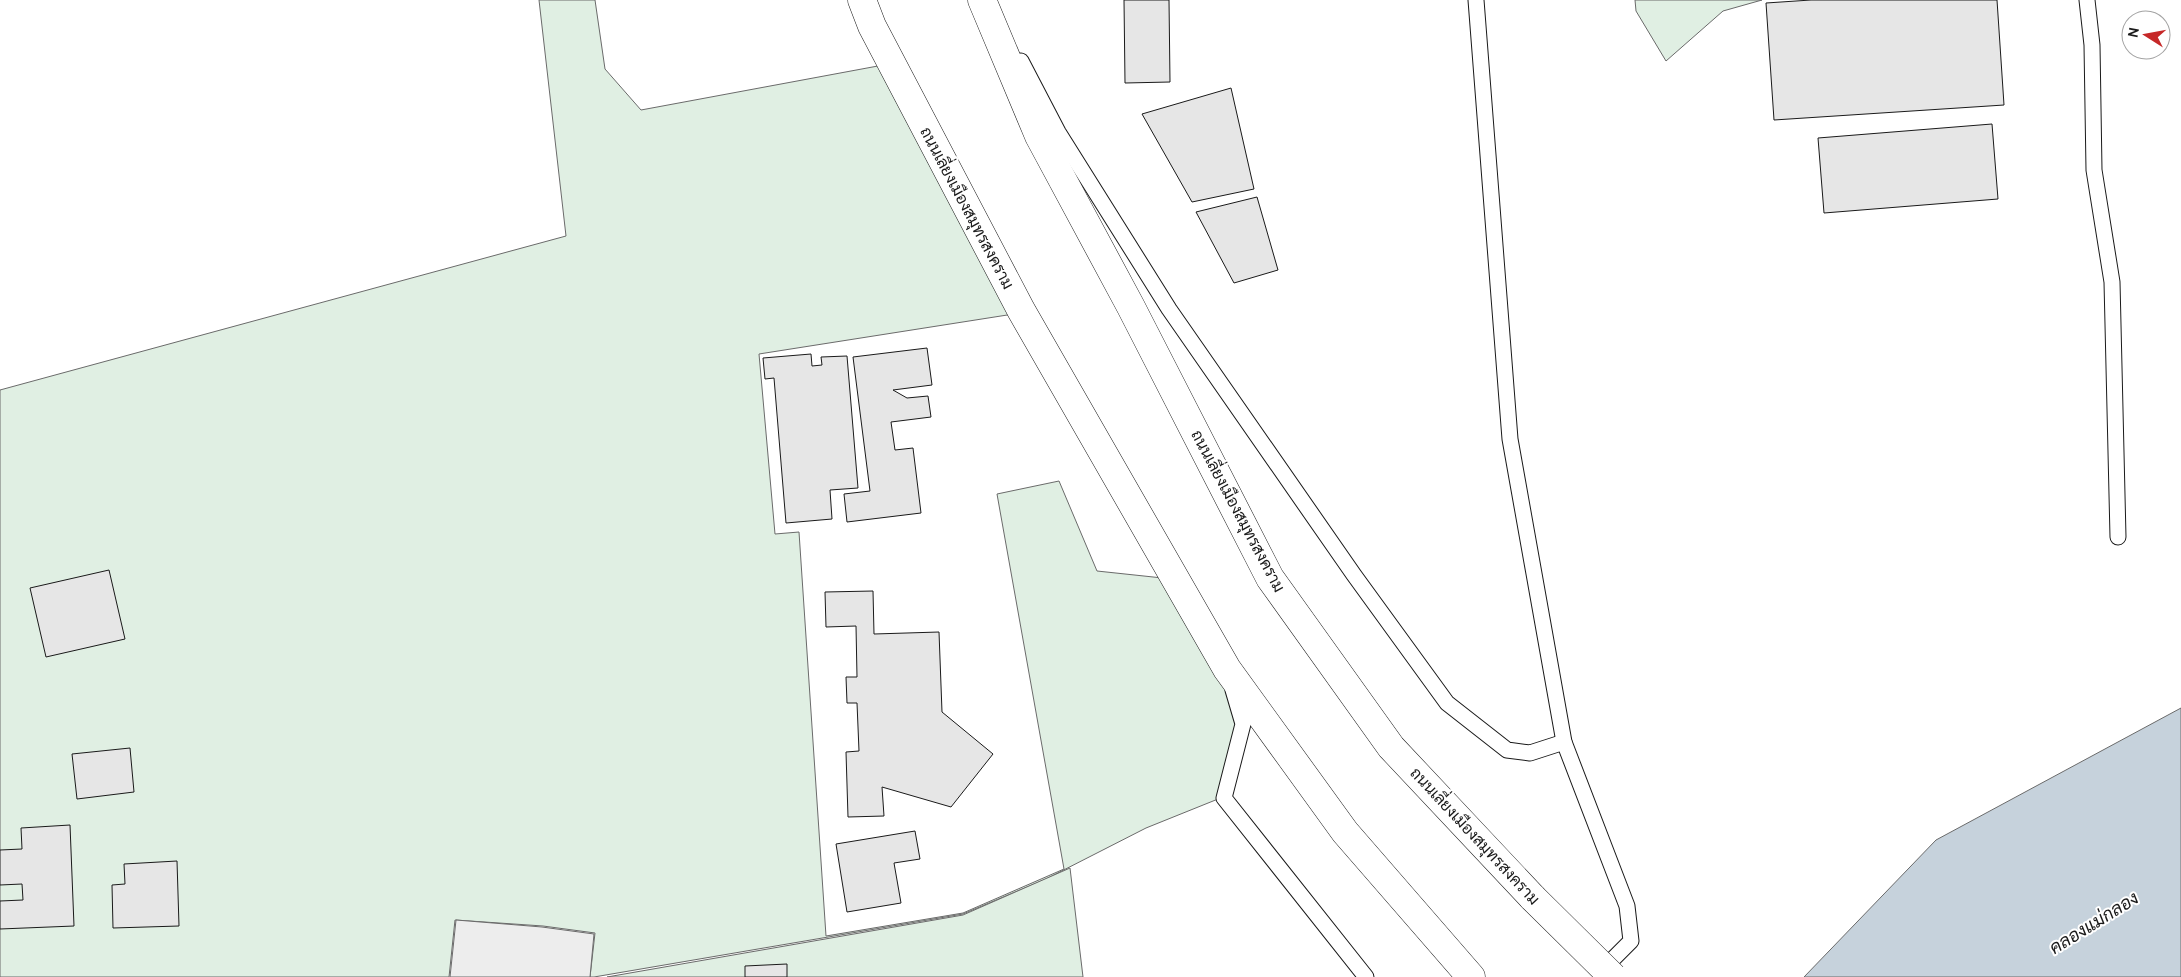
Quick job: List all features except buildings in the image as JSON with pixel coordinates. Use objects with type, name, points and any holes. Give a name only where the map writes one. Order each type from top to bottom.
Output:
[{"type":"main road","name":"ถนนเลี่ยงเมืองสมุทรสงคราม","points":[[862,0],[872,26],[1020,310],[1227,669],[1345,832],[1471,977]]},
{"type":"main road","name":"ถนนเลี่ยงเมืองสมุทรสงคราม","points":[[982,0],[1039,136],[1131,307],[1270,578],[1391,747],[1533,898],[1613,977]]},
{"type":"lane","points":[[988,0],[1058,132],[1169,309],[1354,575],[1447,703],[1507,750],[1530,753],[1564,742]]},
{"type":"lane","points":[[1476,0],[1510,439],[1564,742],[1627,906],[1631,941],[1595,977]]},
{"type":"lane","points":[[2087,0],[2092,45],[2094,170],[2112,282],[2118,537]]},
{"type":"lane","points":[[1227,669],[1243,724],[1224,798],[1366,977]]},
{"type":"green space","points":[[539,0],[595,0],[605,69],[641,110],[894,63],[1226,669],[1242,723],[1223,797],[1146,828],[1046,879],[963,914],[594,977],[590,977],[595,933],[543,926],[455,920],[449,977],[0,977],[0,390],[566,236]],"holes":[[[1020,313],[1172,579],[1097,571],[1059,481],[997,494],[1064,869],[963,913],[826,936],[799,532],[775,534],[759,354]]]},
{"type":"green space","points":[[1635,0],[1762,0],[1723,11],[1666,61],[1636,11]]},
{"type":"green space","points":[[1070,868],[1083,977],[607,977],[963,915]]},
{"type":"shaded area","points":[[456,920],[542,927],[594,934],[590,977],[450,977]]},
{"type":"water","name":"คลองแม่กลอง","points":[[2181,708],[2181,977],[1804,977],[1936,840]]}]
